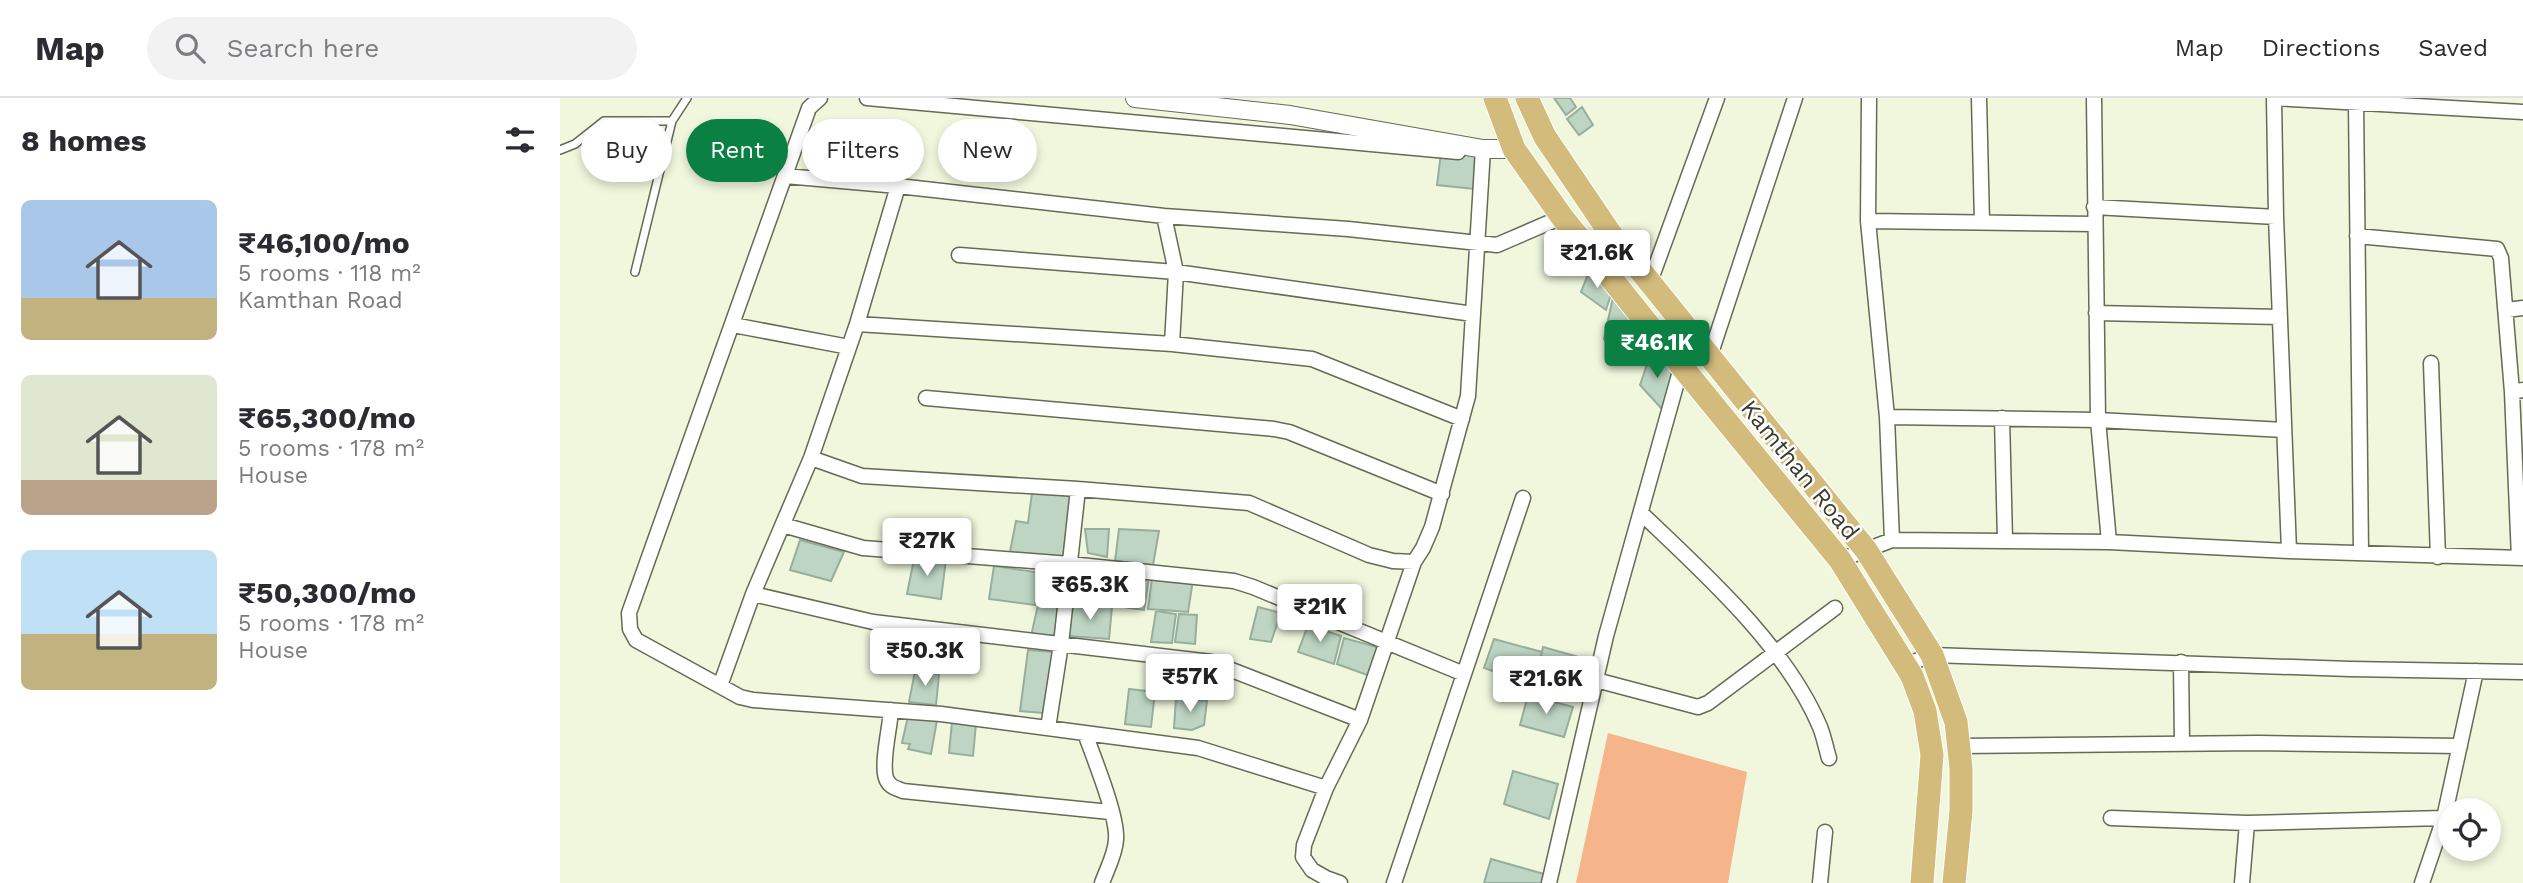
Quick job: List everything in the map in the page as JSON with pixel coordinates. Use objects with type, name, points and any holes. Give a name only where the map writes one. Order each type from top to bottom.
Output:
[{"type":"main road","name":"Kamthan Road","points":[[1495,98],[1514,149],[1562,217],[1840,560],[1905,665],[1925,711],[1932,755],[1922,883]]},
{"type":"main road","name":"Kamthan Road","points":[[1527,98],[1545,136],[1610,233],[1866,550],[1932,655],[1956,722],[1959,746],[1961,811],[1954,883]]},
{"type":"street","points":[[788,168],[809,108],[820,98]]},
{"type":"street","points":[[867,98],[1483,152],[1514,149]]},
{"type":"street","points":[[1135,98],[1290,115],[1483,152]]},
{"type":"street","points":[[1650,282],[1717,98]]},
{"type":"street","points":[[1710,356],[1795,98]]},
{"type":"street","points":[[1869,98],[1868,221],[1887,417],[1892,540]]},
{"type":"street","points":[[1979,98],[1982,222]]},
{"type":"street","points":[[2094,98],[2098,420],[2109,542]]},
{"type":"street","points":[[2289,551],[2274,98],[2356,103],[2497,104],[2523,112]]},
{"type":"street","points":[[2356,103],[2361,553]]},
{"type":"street","points":[[1340,883],[1312,870],[1303,857],[1304,845],[1326,789],[1360,720],[1413,562],[1423,548],[1442,494],[1468,396],[1483,152]]},
{"type":"street","points":[[788,176],[1164,216],[1348,229],[1497,245],[1562,217]]},
{"type":"street","points":[[783,182],[629,613],[629,629],[636,640],[740,697],[764,702],[941,714],[1198,748],[1326,789]]},
{"type":"street","points":[[720,686],[753,594],[811,458],[857,324],[898,186]]},
{"type":"street","points":[[2094,207],[2276,217]]},
{"type":"street","points":[[1164,216],[1175,272],[1172,344]]},
{"type":"street","points":[[1868,221],[2094,224]]},
{"type":"street","points":[[1840,560],[1892,540],[2109,542],[2521,558],[2518,391],[2501,258],[2497,249],[2357,236]]},
{"type":"street","points":[[959,255],[1175,272],[1473,314]]},
{"type":"street","points":[[2506,310],[2523,308]]},
{"type":"street","points":[[2096,313],[2280,317]]},
{"type":"street","points":[[857,324],[1172,344],[1312,359],[1462,419]]},
{"type":"street","points":[[733,325],[849,347]]},
{"type":"street","points":[[1549,883],[1606,635],[1692,332]]},
{"type":"street","points":[[2431,363],[2438,556]]},
{"type":"street","points":[[926,398],[1274,429],[1289,432],[1442,494]]},
{"type":"street","points":[[1887,417],[2098,420],[2284,430]]},
{"type":"street","points":[[2002,418],[2005,540]]},
{"type":"street","points":[[811,458],[862,476],[1249,503],[1368,555],[1413,562]]},
{"type":"street","points":[[1048,728],[1062,644],[1078,489]]},
{"type":"street","points":[[1394,883],[1523,498]]},
{"type":"street","points":[[1642,513],[1705,574],[1775,653],[1791,675],[1820,727],[1829,758]]},
{"type":"street","points":[[783,525],[863,548],[1070,564],[1234,581],[1464,674]]},
{"type":"street","points":[[753,594],[873,622],[1211,662],[1360,720]]},
{"type":"street","points":[[1595,680],[1698,707],[1708,703],[1835,608]]},
{"type":"street","points":[[1905,665],[1932,655],[2523,672]]},
{"type":"street","points":[[2181,662],[2182,744]]},
{"type":"street","points":[[2448,798],[2476,671]]},
{"type":"street","points":[[891,710],[886,778],[892,787],[904,791],[1110,812]]},
{"type":"street","points":[[1085,733],[1116,838],[1115,850],[1102,883]]},
{"type":"street","points":[[1959,746],[2259,743],[2460,746]]},
{"type":"street","points":[[2111,818],[2247,823],[2438,818]]},
{"type":"street","points":[[2242,883],[2247,823]]},
{"type":"street","points":[[1820,883],[1825,832]]},
{"type":"street","points":[[2422,883],[2438,836]]},
{"type":"lane","points":[[672,121],[687,98]]},
{"type":"lane","points":[[560,150],[581,139]]},
{"type":"lane","points":[[635,272],[657,182]]},
{"type":"shaded area","points":[[1608,733],[1747,772],[1728,883],[1576,883]]},
{"type":"building","points":[[1554,98],[1570,98],[1576,107],[1566,115]]},
{"type":"building","points":[[1582,107],[1593,125],[1579,135],[1567,119]]},
{"type":"building","points":[[1441,153],[1475,155],[1474,189],[1437,185]]},
{"type":"building","points":[[1591,267],[1612,291],[1606,310],[1581,292]]},
{"type":"building","points":[[1613,297],[1634,322],[1621,362],[1604,339]]},
{"type":"building","points":[[1651,353],[1675,374],[1662,409],[1640,385]]},
{"type":"building","points":[[1032,493],[1071,496],[1063,557],[1009,557],[1016,521],[1028,523]]},
{"type":"building","points":[[1085,529],[1109,529],[1107,557],[1088,553]]},
{"type":"building","points":[[1119,529],[1159,531],[1153,565],[1115,561]]},
{"type":"building","points":[[800,540],[844,552],[831,581],[790,570]]},
{"type":"building","points":[[914,559],[946,559],[941,599],[907,594]]},
{"type":"building","points":[[994,566],[1042,573],[1035,605],[989,599]]},
{"type":"building","points":[[1078,573],[1110,575],[1109,604],[1078,602]]},
{"type":"building","points":[[1114,574],[1149,578],[1144,610],[1115,606],[1115,599],[1110,597]]},
{"type":"building","points":[[1152,578],[1193,580],[1188,612],[1148,609]]},
{"type":"building","points":[[1072,604],[1112,607],[1109,639],[1068,636]]},
{"type":"building","points":[[1038,605],[1059,607],[1054,638],[1031,636]]},
{"type":"building","points":[[1258,607],[1281,613],[1271,642],[1250,639]]},
{"type":"building","points":[[1156,611],[1176,614],[1172,643],[1151,642]]},
{"type":"building","points":[[1179,614],[1197,615],[1195,644],[1175,642]]},
{"type":"building","points":[[1308,625],[1341,636],[1334,664],[1298,652]]},
{"type":"building","points":[[1344,638],[1380,648],[1370,676],[1337,664]]},
{"type":"building","points":[[1494,639],[1542,652],[1532,685],[1484,668]]},
{"type":"building","points":[[1543,647],[1589,660],[1581,684],[1538,673]]},
{"type":"building","points":[[1028,650],[1053,652],[1043,713],[1020,711]]},
{"type":"building","points":[[1158,656],[1180,659],[1174,693],[1153,688]]},
{"type":"building","points":[[915,671],[939,674],[936,705],[909,702]]},
{"type":"building","points":[[1129,689],[1155,692],[1151,727],[1125,724]]},
{"type":"building","points":[[1528,695],[1573,707],[1564,737],[1520,725]]},
{"type":"building","points":[[1176,698],[1207,701],[1204,725],[1192,730],[1174,728]]},
{"type":"building","points":[[908,716],[937,720],[931,754],[908,749],[910,744],[902,743]]},
{"type":"building","points":[[952,722],[976,724],[973,756],[949,753]]},
{"type":"building","points":[[1513,771],[1558,784],[1549,819],[1504,804]]},
{"type":"building","points":[[1491,859],[1544,874],[1542,883],[1484,883]]}]
